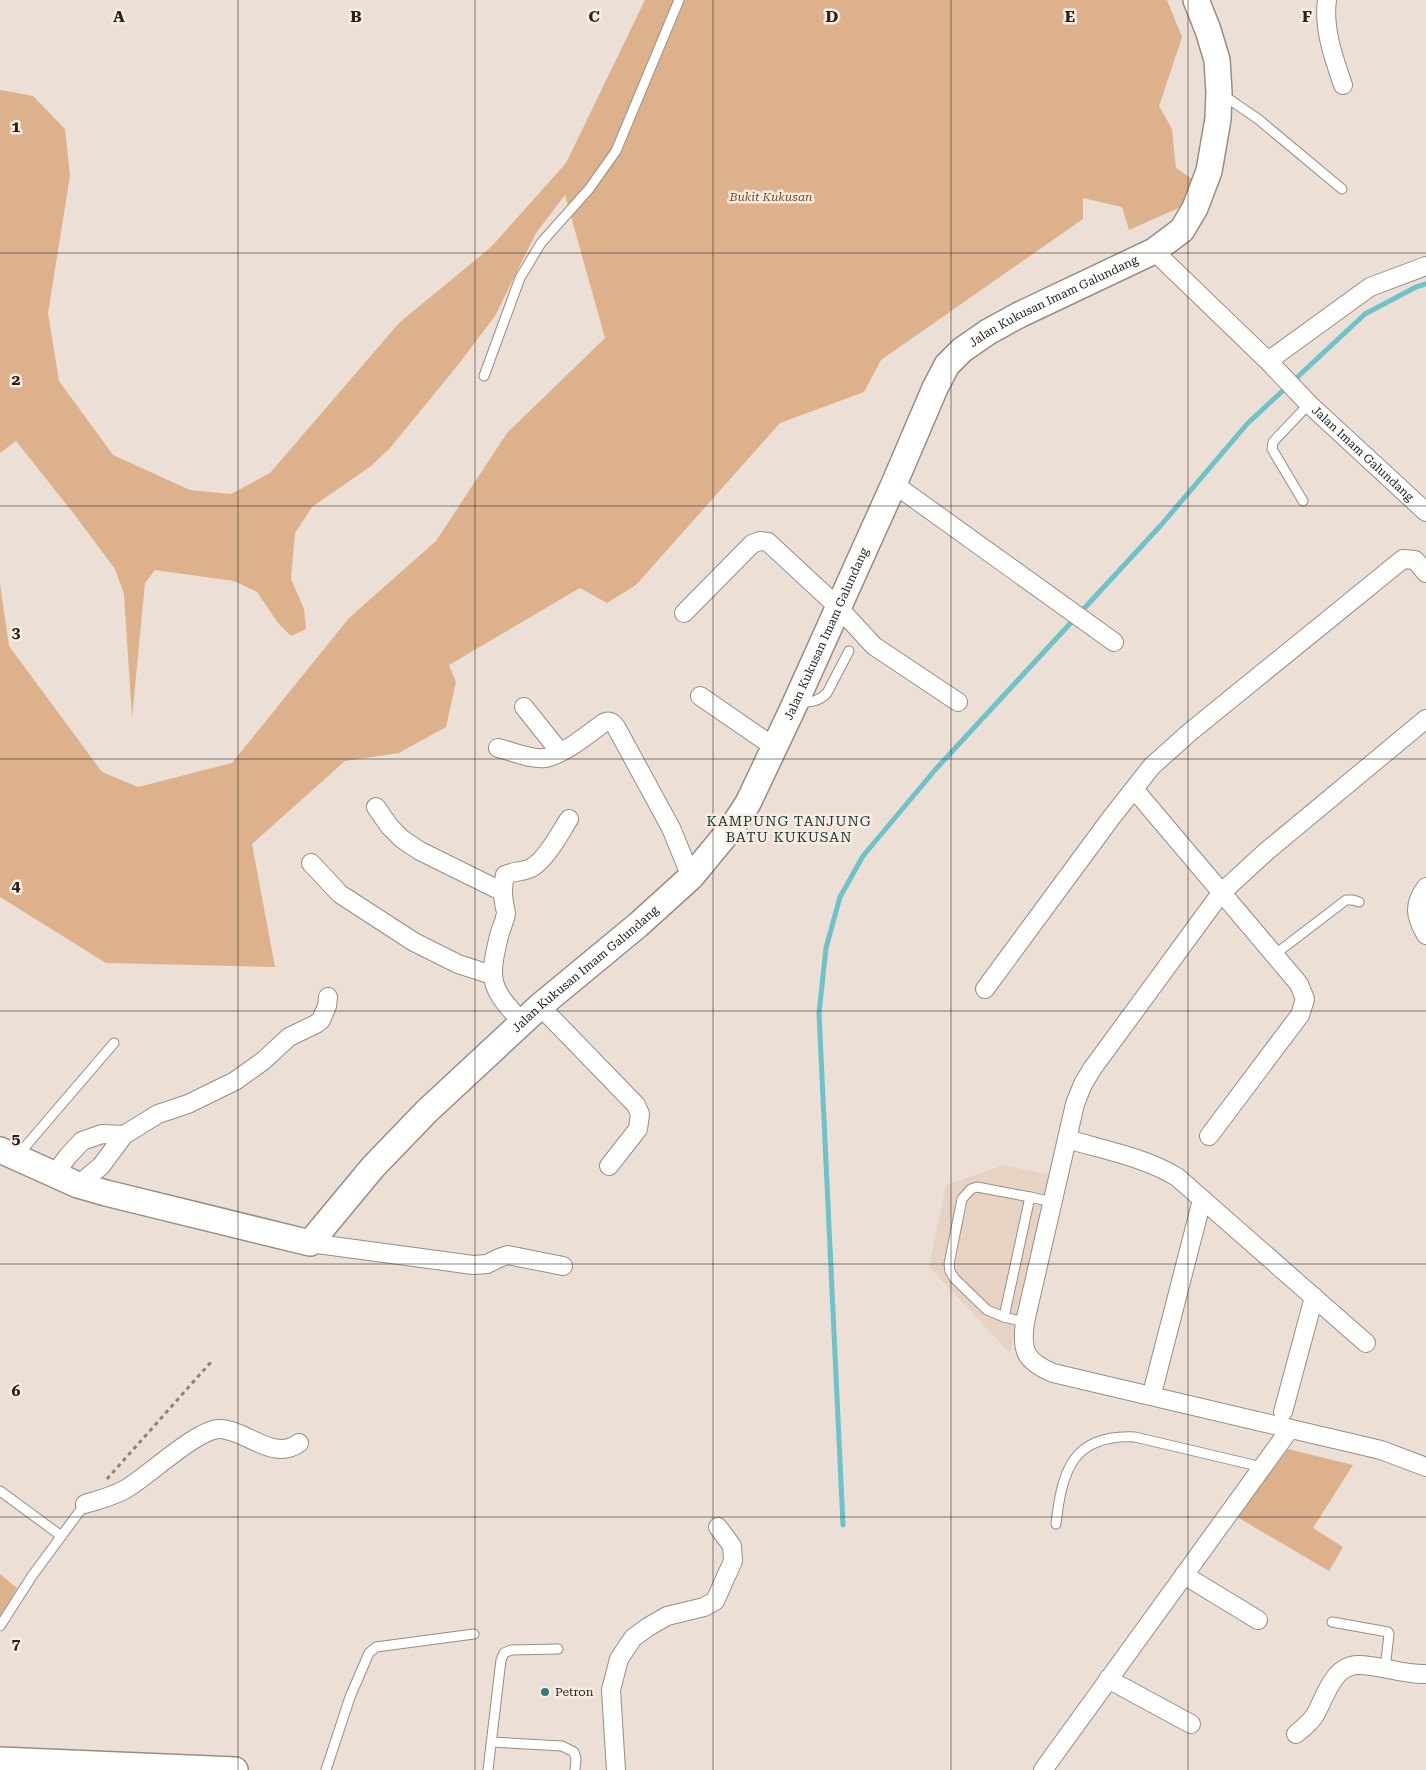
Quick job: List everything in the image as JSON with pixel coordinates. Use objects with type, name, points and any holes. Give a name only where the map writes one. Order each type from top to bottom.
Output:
[{"type":"street","name":"Jalan Kukusan Imam Galundang","points":[[310,1243],[373,1167],[427,1111],[531,1014],[638,925],[691,877],[733,826],[748,803],[796,703],[935,388],[947,366],[962,350],[988,332],[1154,251],[1182,230],[1195,208],[1209,171],[1218,119],[1217,60],[1196,0]]},
{"type":"street","points":[[1327,0],[1326,10],[1332,51],[1343,85]]},
{"type":"street","name":"Jalan Imam Galundang","points":[[1154,251],[1271,364],[1305,400],[1426,512]]},
{"type":"street","points":[[1271,364],[1370,287],[1426,266]]},
{"type":"street","points":[[894,484],[1114,642]]},
{"type":"street","points":[[684,613],[752,544],[760,541],[768,542],[839,608],[874,646],[958,702]]},
{"type":"street","points":[[985,989],[1152,766],[1190,732],[1403,559],[1415,560],[1426,573]]},
{"type":"street","points":[[700,696],[774,747]]},
{"type":"street","points":[[524,707],[560,752]]},
{"type":"street","points":[[1426,719],[1268,850],[1221,893],[1092,1069],[1083,1084],[1075,1104],[1025,1322],[1023,1339],[1028,1357],[1038,1366],[1053,1373],[1381,1450],[1426,1467]]},
{"type":"street","points":[[498,748],[543,758],[560,752],[607,721],[614,724],[671,828],[691,877]]},
{"type":"street","points":[[1134,789],[1299,984],[1305,999],[1300,1015],[1209,1136]]},
{"type":"street","points":[[376,807],[390,827],[402,839],[420,851],[502,892]]},
{"type":"street","points":[[569,819],[544,858],[537,865],[529,870],[505,875],[502,892],[506,912],[493,961],[492,975],[495,988],[510,1008],[531,1014],[636,1105],[640,1114],[638,1128],[609,1166]]},
{"type":"street","points":[[311,863],[340,894],[414,942],[458,964],[492,975]]},
{"type":"street","points":[[1426,887],[1419,896],[1416,910],[1419,922],[1426,935]]},
{"type":"street","points":[[78,1184],[102,1166],[124,1136],[158,1114],[188,1104],[235,1081],[250,1071],[289,1037],[316,1024],[321,1020],[327,1006],[328,997]]},
{"type":"street","points":[[54,1175],[82,1141],[102,1134],[124,1136]]},
{"type":"street","points":[[1067,1139],[1148,1162],[1177,1178],[1366,1343]]},
{"type":"street","points":[[8,1154],[54,1175],[106,1193],[310,1243],[473,1265],[487,1264],[508,1255],[563,1266]]},
{"type":"street","points":[[1154,1386],[1202,1200]]},
{"type":"street","points":[[1283,1412],[1314,1298]]},
{"type":"street","points":[[85,1504],[109,1497],[126,1489],[204,1433],[220,1429],[262,1444],[286,1450],[299,1444]]},
{"type":"street","points":[[1043,1770],[1290,1429]]},
{"type":"street","points":[[616,1770],[612,1690],[619,1659],[633,1638],[648,1626],[667,1616],[704,1607],[715,1601],[733,1561],[732,1546],[718,1527]]},
{"type":"street","points":[[1184,1575],[1258,1620]]},
{"type":"street","points":[[1296,1734],[1309,1723],[1328,1687],[1346,1667],[1359,1665],[1412,1674],[1426,1674]]},
{"type":"street","points":[[1108,1679],[1191,1724]]},
{"type":"street","points":[[0,1760],[46,1766],[235,1770]]},
{"type":"lane","points":[[484,376],[520,278],[541,243],[589,189],[616,151],[679,0]]},
{"type":"lane","points":[[1219,92],[1258,120],[1342,189]]},
{"type":"lane","points":[[1302,501],[1272,446],[1273,442],[1305,400]]},
{"type":"lane","points":[[796,703],[812,702],[821,699],[827,693],[849,652]]},
{"type":"lane","points":[[1274,955],[1346,900],[1359,902]]},
{"type":"lane","points":[[8,1154],[114,1043]]},
{"type":"lane","points":[[1025,1322],[1004,1317],[987,1310],[954,1278],[950,1271],[949,1264],[962,1200],[971,1189],[977,1187],[1052,1202]]},
{"type":"lane","points":[[1004,1317],[1030,1197]]},
{"type":"lane","points":[[1056,1524],[1060,1495],[1067,1470],[1076,1456],[1086,1446],[1097,1442],[1123,1436],[1135,1437],[1262,1468]]},
{"type":"lane","points":[[0,1491],[60,1535]]},
{"type":"lane","points":[[0,1626],[60,1535],[85,1504]]},
{"type":"lane","points":[[1332,1622],[1388,1632],[1385,1669]]},
{"type":"lane","points":[[326,1770],[350,1697],[369,1653],[376,1647],[474,1634]]},
{"type":"lane","points":[[488,1770],[501,1660],[504,1653],[510,1650],[558,1649]]},
{"type":"lane","points":[[492,1742],[562,1746],[574,1752],[576,1770]]},
{"type":"path","points":[[104,1481],[210,1362]]},
{"type":"shaded area","points":[[1004,1165],[1049,1175],[1010,1353],[929,1267],[946,1185]]},
{"type":"green space","name":"Bukit Kukusan","points":[[645,0],[1167,0],[1182,37],[1159,106],[1172,129],[1176,168],[1192,179],[1183,206],[1129,230],[1122,207],[1083,198],[1083,219],[881,360],[864,392],[780,423],[636,585],[607,603],[580,588],[449,665],[456,682],[446,727],[399,753],[345,761],[252,844],[275,967],[106,963],[0,897],[0,584],[9,646],[102,772],[138,787],[232,763],[349,618],[436,541],[507,433],[605,338],[565,195],[536,233],[495,316],[458,365],[390,448],[371,466],[312,507],[295,533],[291,579],[304,609],[306,629],[291,636],[278,623],[257,592],[234,581],[155,570],[145,583],[132,718],[124,594],[115,569],[16,441],[0,453],[0,90],[33,96],[65,129],[70,176],[48,313],[59,381],[113,455],[190,490],[231,494],[270,473],[399,323],[491,247],[566,163]]},
{"type":"green space","points":[[1288,1449],[1353,1465],[1313,1528],[1343,1547],[1329,1571],[1237,1517]]},
{"type":"green space","points":[[0,1574],[17,1588],[0,1617]]},
{"type":"waterway","points":[[843,1525],[819,1013],[826,948],[840,897],[863,856],[935,770],[1162,524],[1247,424],[1365,314],[1416,287],[1426,284]]},
{"type":"place","name":"Petron","points":[[545,1692]]},
{"type":"district","name":"KAMPUNG TANJUNG BATU KUKUSAN","points":[[789,830]]}]
